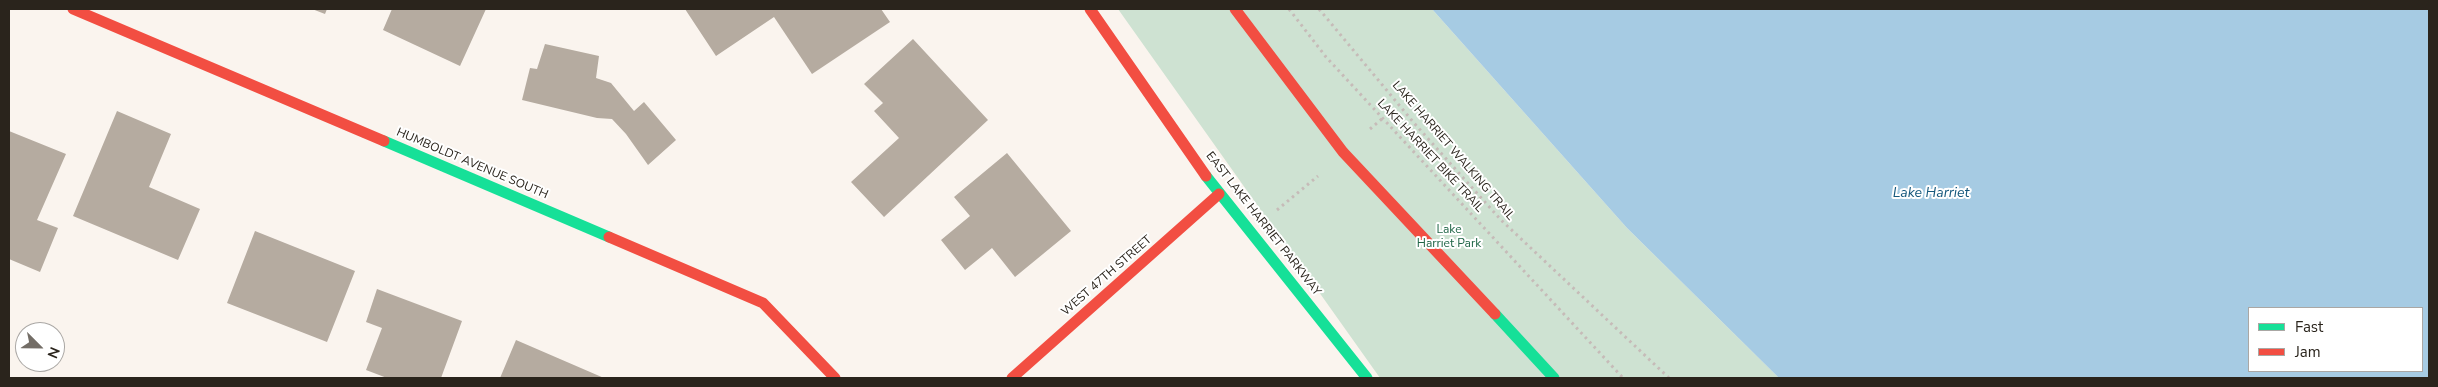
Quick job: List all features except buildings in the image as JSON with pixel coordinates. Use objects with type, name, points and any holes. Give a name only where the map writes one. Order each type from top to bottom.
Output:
[{"type":"street","name":"HUMBOLDT AVENUE SOUTH","points":[[74,9],[763,303],[835,378]]},
{"type":"street","name":"EAST LAKE HARRIET PARKWAY","points":[[1090,9],[1219,194],[1367,378]]},
{"type":"street","points":[[1235,9],[1343,152],[1554,378]]},
{"type":"street","name":"WEST 47TH STREET","points":[[1012,378],[1219,194]]},
{"type":"path","name":"LAKE HARRIET BIKE TRAIL","points":[[1289,9],[1326,57],[1624,378]]},
{"type":"path","name":"LAKE HARRIET WALKING TRAIL","points":[[1319,9],[1414,123],[1501,220],[1669,378]]},
{"type":"path","points":[[1274,212],[1308,186]]},
{"type":"green space","name":"Lake Harriet Park","points":[[1118,9],[1432,9],[1627,228],[1779,378],[1380,378]]},
{"type":"water","name":"Lake Harriet","points":[[1432,9],[2429,9],[2429,378],[1779,378],[1627,228]]},
{"type":"traffic: fast","points":[[384,141],[609,237]]},
{"type":"traffic: fast","points":[[1206,176],[1367,378]]},
{"type":"traffic: fast","points":[[1495,314],[1554,378]]},
{"type":"traffic: jam","points":[[73,9],[384,141]]},
{"type":"traffic: jam","points":[[1090,9],[1206,176]]},
{"type":"traffic: jam","points":[[1235,9],[1343,152],[1495,314]]},
{"type":"traffic: jam","points":[[1012,378],[1219,194]]},
{"type":"traffic: jam","points":[[609,237],[763,303],[835,378]]}]
